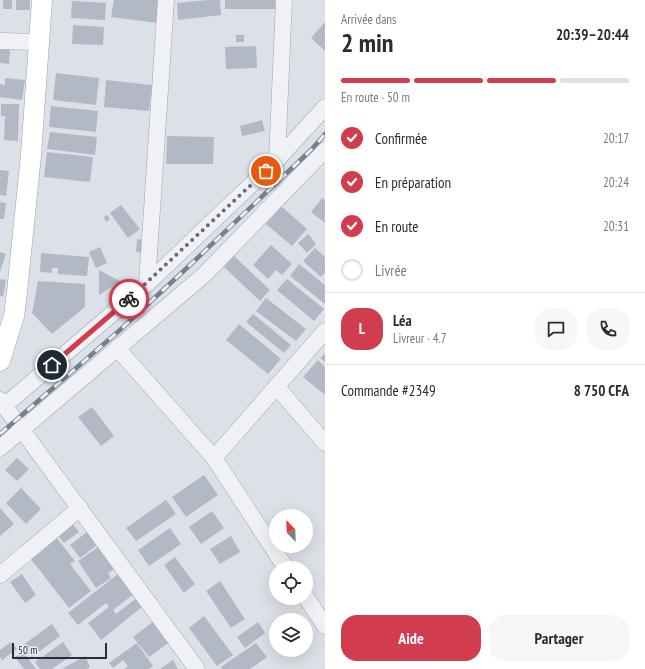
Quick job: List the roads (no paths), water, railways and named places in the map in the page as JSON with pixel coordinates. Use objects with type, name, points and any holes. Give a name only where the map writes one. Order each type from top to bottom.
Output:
[{"type":"main road","points":[[0,361],[14,316],[16,304],[31,155],[42,0]]},
{"type":"street","points":[[147,284],[166,0]]},
{"type":"street","points":[[277,160],[284,0]]},
{"type":"street","points":[[0,41],[38,42]]},
{"type":"street","points":[[197,669],[2,403],[147,284],[277,160],[325,107]]},
{"type":"street","points":[[0,448],[204,275],[325,150]]},
{"type":"street","points":[[214,458],[325,331]]},
{"type":"street","points":[[117,348],[214,458],[281,561]]},
{"type":"street","points":[[276,386],[325,443]]},
{"type":"street","points":[[0,575],[80,508]]},
{"type":"street","points":[[311,605],[325,626]]},
{"type":"railway","points":[[0,434],[120,330],[312,149],[325,134]]}]
